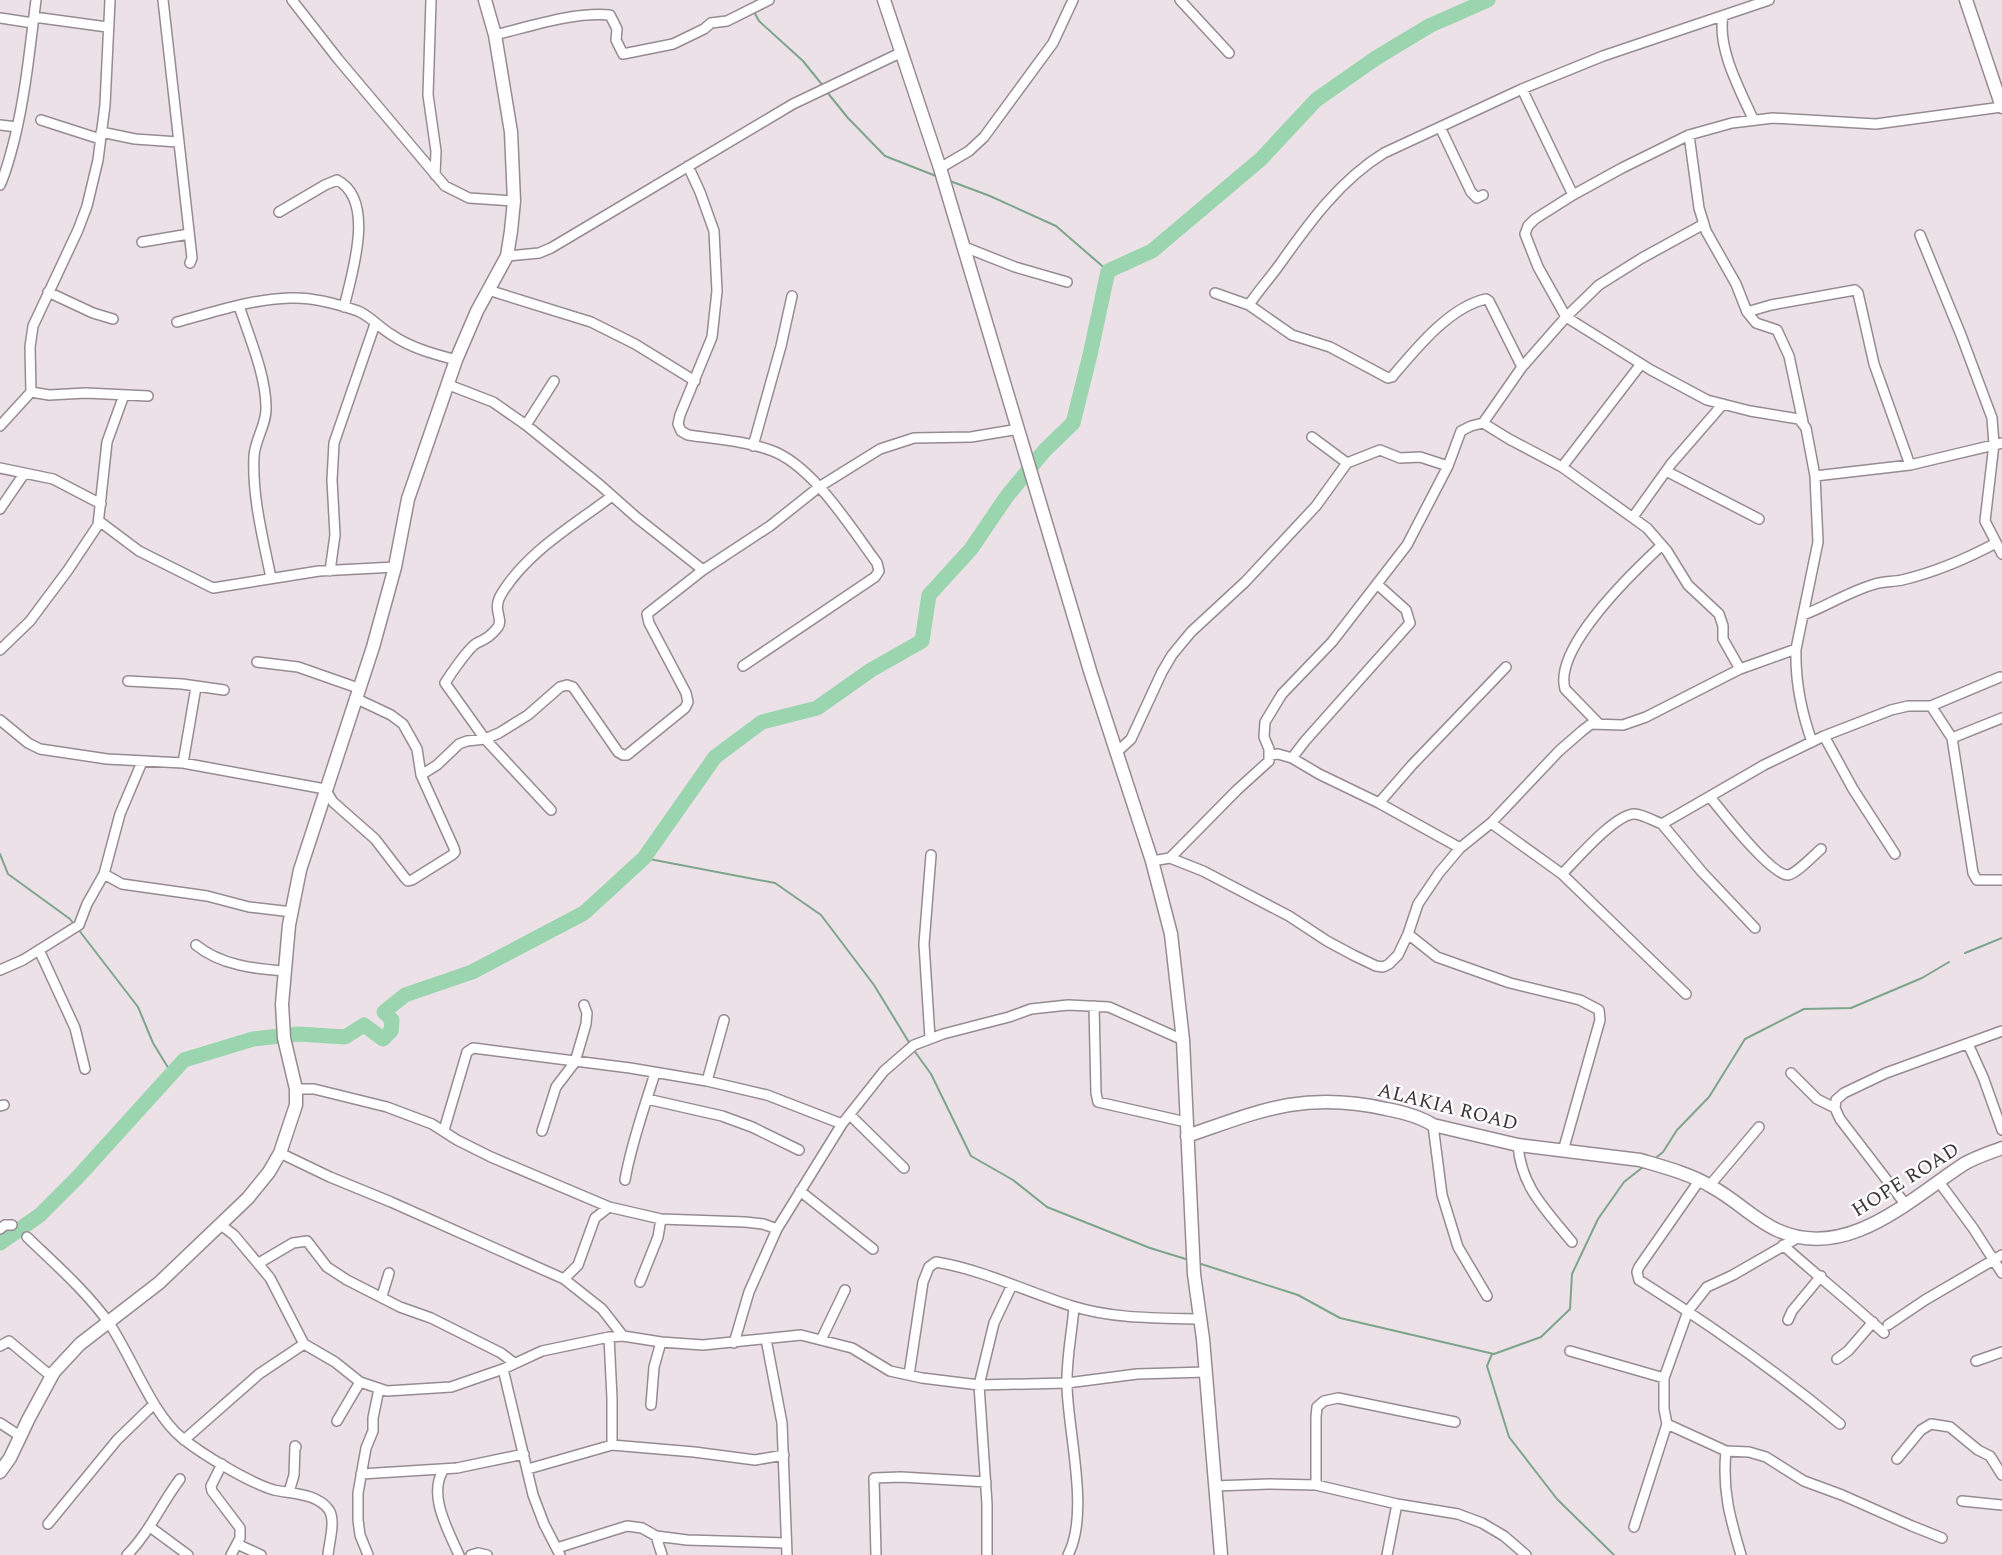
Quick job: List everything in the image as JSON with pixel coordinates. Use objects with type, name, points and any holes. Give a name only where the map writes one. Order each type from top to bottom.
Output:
[{"type":"street","points":[[0,185],[6,173],[30,62],[36,0]]},
{"type":"street","points":[[0,426],[32,392],[30,347],[33,326],[87,206],[98,160],[105,105],[110,0]]},
{"type":"street","points":[[163,0],[192,258],[190,263]]},
{"type":"street","points":[[292,0],[338,59],[445,186],[469,198],[514,201]]},
{"type":"street","points":[[431,0],[428,95],[436,151],[435,176]]},
{"type":"street","points":[[0,1472],[10,1458],[52,1377],[80,1344],[159,1283],[248,1198],[269,1172],[279,1153],[296,1105],[296,1089],[284,1034],[282,1004],[292,912],[300,870],[356,693],[373,648],[395,567],[408,500],[456,360],[488,290],[507,256],[514,201],[512,132],[495,35],[485,0]]},
{"type":"street","points":[[495,35],[571,17],[610,15],[616,28],[616,40],[622,54],[673,44],[704,29],[711,23],[728,21],[768,0]]},
{"type":"street","points":[[884,0],[942,175],[1088,663],[1152,861],[1171,934],[1183,1040],[1193,1261],[1201,1319],[1221,1555]]},
{"type":"street","points":[[942,175],[984,137],[1053,43],[1073,0]]},
{"type":"street","points":[[1179,0],[1229,53]]},
{"type":"street","points":[[1249,305],[1305,228],[1337,192],[1370,162],[1522,89],[1603,56],[1769,0]]},
{"type":"street","points":[[1803,422],[1791,417],[1750,411],[1723,404],[1691,392],[1566,317],[1538,267],[1525,234],[1528,226],[1573,195],[1689,135],[1753,119],[1773,118],[1876,124],[2002,107],[1966,0]]},
{"type":"street","points":[[1723,16],[1721,28],[1726,51],[1753,119]]},
{"type":"street","points":[[0,18],[108,27]]},
{"type":"street","points":[[507,256],[539,253],[551,248],[815,93],[900,53]]},
{"type":"street","points":[[1522,89],[1573,195]]},
{"type":"street","points":[[41,120],[101,136],[178,142]]},
{"type":"street","points":[[0,125],[17,127]]},
{"type":"street","points":[[1440,127],[1471,192],[1477,198],[1483,195]]},
{"type":"street","points":[[1689,135],[1699,208],[1704,224],[1736,284],[1747,312],[1756,323],[1777,330],[1789,356],[1806,428],[1815,476],[1818,542],[1796,649],[1797,688],[1812,742]]},
{"type":"street","points":[[688,166],[714,231],[717,272],[712,337],[678,424],[681,431],[688,435],[770,450],[783,456],[819,487],[877,563],[879,571],[865,583],[743,666]]},
{"type":"street","points":[[279,212],[337,180],[346,185],[353,194],[358,209],[358,233],[344,307]]},
{"type":"street","points":[[1170,858],[1269,761],[1270,755],[1264,737],[1265,722],[1282,694],[1332,642],[1407,545],[1448,466],[1461,431],[1483,423],[1522,367],[1566,317],[1599,285],[1704,224]]},
{"type":"street","points":[[142,242],[189,234]]},
{"type":"street","points":[[1920,235],[1982,386],[1992,418],[1998,443],[1985,521],[2002,554]]},
{"type":"street","points":[[963,246],[1015,267],[1067,282]]},
{"type":"street","points":[[488,290],[591,322],[635,344],[695,381]]},
{"type":"street","points":[[1747,312],[1771,305],[1855,290],[1858,293],[1874,364],[1910,465]]},
{"type":"street","points":[[48,292],[93,313],[113,319]]},
{"type":"street","points":[[1215,293],[1249,305],[1292,334],[1330,347],[1388,378],[1392,377],[1435,328],[1470,304],[1486,299],[1522,367]]},
{"type":"street","points":[[753,446],[773,379],[792,296]]},
{"type":"street","points":[[177,322],[239,306],[290,298],[308,298],[366,315],[375,324],[410,346],[456,360]]},
{"type":"street","points":[[239,306],[263,382],[267,406],[254,454],[254,490],[271,578]]},
{"type":"street","points":[[330,571],[335,535],[332,480],[334,443],[375,324]]},
{"type":"street","points":[[1562,467],[1641,364]]},
{"type":"street","points":[[526,425],[554,381]]},
{"type":"street","points":[[449,385],[493,402],[526,425],[703,570]]},
{"type":"street","points":[[32,392],[49,395],[86,393],[148,396]]},
{"type":"street","points":[[0,650],[30,621],[98,525],[107,442],[124,395]]},
{"type":"street","points":[[1633,517],[1666,471],[1723,404]]},
{"type":"street","points":[[1483,423],[1562,467],[1647,528],[1662,545],[1688,585],[1721,617],[1723,639],[1740,669]]},
{"type":"street","points":[[421,775],[437,765],[459,744],[499,733],[528,715],[560,687],[567,685],[573,687],[618,752],[627,755],[685,708],[688,702],[686,693],[649,623],[647,614],[703,570],[770,526],[819,487],[860,460],[900,441],[914,438],[971,437],[1019,429]]},
{"type":"street","points":[[1312,437],[1347,463]]},
{"type":"street","points":[[1815,476],[1910,465],[1998,443]]},
{"type":"street","points":[[1117,752],[1131,740],[1154,686],[1172,655],[1191,632],[1245,582],[1316,506],[1347,463],[1380,450],[1400,458],[1420,457],[1448,466]]},
{"type":"street","points":[[0,468],[53,479],[101,504]]},
{"type":"street","points":[[1666,471],[1759,519]]},
{"type":"street","points":[[0,509],[24,474]]},
{"type":"street","points":[[551,810],[485,738],[448,689],[446,683],[475,644],[488,639],[499,626],[496,608],[498,600],[514,574],[536,552],[612,496]]},
{"type":"street","points":[[99,521],[140,551],[213,588],[330,571],[395,567]]},
{"type":"street","points":[[1803,615],[1876,583],[1899,580],[1964,560],[1996,543]]},
{"type":"street","points":[[1599,724],[1565,689],[1563,684],[1571,654],[1588,625],[1615,590],[1662,545]]},
{"type":"street","points":[[1292,758],[1410,623],[1406,610],[1377,584]]},
{"type":"street","points":[[1152,861],[1170,858],[1203,871],[1289,916],[1327,941],[1376,966],[1383,967],[1398,955],[1418,904],[1438,873],[1460,848],[1491,824],[1559,751],[1591,724],[1623,725],[1646,717],[1740,669],[1796,649]]},
{"type":"street","points":[[0,720],[28,743],[40,749],[63,754],[142,762],[183,763],[325,789],[333,802],[375,838],[408,881],[455,852],[421,775],[417,749],[404,724],[356,693],[298,667],[257,662]]},
{"type":"street","points":[[1379,802],[1506,667]]},
{"type":"street","points":[[1662,824],[1764,765],[1824,736],[1891,710],[1908,706],[1931,706],[2000,677]]},
{"type":"street","points":[[128,681],[182,684],[224,690]]},
{"type":"street","points":[[183,763],[196,687]]},
{"type":"street","points":[[1931,706],[1952,738],[1973,873],[1977,880],[2002,880]]},
{"type":"street","points":[[1952,738],[2002,718]]},
{"type":"street","points":[[1824,736],[1853,789],[1895,854]]},
{"type":"street","points":[[1270,755],[1278,754],[1292,758],[1319,774],[1379,802],[1460,848]]},
{"type":"street","points":[[0,970],[39,950],[77,926],[104,874],[120,814],[142,762]]},
{"type":"street","points":[[1710,797],[1764,860],[1778,872],[1787,875],[1793,873],[1821,849]]},
{"type":"street","points":[[1562,874],[1612,825],[1627,815],[1635,814],[1662,824],[1702,872],[1755,928]]},
{"type":"street","points":[[1491,824],[1562,874],[1686,994]]},
{"type":"street","points":[[922,1041],[924,944],[931,855]]},
{"type":"street","points":[[104,874],[122,884],[207,896],[249,907],[292,912]]},
{"type":"street","points":[[1408,934],[1437,957],[1510,983],[1580,1000],[1599,1010],[1600,1020],[1563,1151]]},
{"type":"street","points":[[196,945],[248,968],[285,971]]},
{"type":"street","points":[[39,950],[75,1028],[85,1069]]},
{"type":"street","points":[[542,1131],[556,1087],[575,1062],[586,1024],[587,1013],[584,1005]]},
{"type":"street","points":[[734,1343],[749,1292],[777,1229],[800,1191],[842,1124],[884,1071],[922,1041],[1031,1009],[1068,1005],[1109,1007],[1183,1040]]},
{"type":"street","points":[[1094,1006],[1098,1102],[1186,1122]]},
{"type":"street","points":[[707,1081],[724,1020]]},
{"type":"street","points":[[1906,1204],[1840,1119],[1835,1108],[1836,1100],[1844,1093],[1886,1073],[2002,1031]]},
{"type":"street","points":[[1968,1044],[1983,1077],[2002,1130]]},
{"type":"street","points":[[444,1130],[467,1052],[473,1048],[707,1081],[767,1095],[842,1124]]},
{"type":"street","points":[[1791,1072],[1817,1099],[1835,1108]]},
{"type":"street","points":[[625,1180],[630,1151],[654,1073]]},
{"type":"street","points":[[296,1089],[314,1089],[387,1107],[444,1130],[457,1140],[491,1156],[609,1207],[661,1219],[745,1222],[763,1224],[777,1229]]},
{"type":"street","points":[[647,1099],[722,1116],[752,1127],[799,1150]]},
{"type":"street","name":"ALAKIA ROAD","points":[[1187,1136],[1287,1105],[1351,1104],[1373,1106],[1412,1115],[1433,1125],[1518,1144],[1640,1160],[1705,1183]]},
{"type":"street","points":[[849,1115],[904,1168]]},
{"type":"street","points":[[1433,1125],[1442,1195],[1458,1247],[1487,1296]]},
{"type":"street","points":[[1759,1127],[1705,1183],[1637,1272],[1639,1280],[1779,1374],[1840,1424]]},
{"type":"street","points":[[1518,1144],[1519,1161],[1525,1180],[1534,1196],[1572,1242]]},
{"type":"street","name":"HOPE ROAD","points":[[1705,1183],[1776,1230],[1797,1238],[1823,1238],[1859,1231],[1906,1204],[1966,1163],[2002,1148]]},
{"type":"street","points":[[279,1153],[564,1279],[602,1310],[623,1336]]},
{"type":"street","points":[[1939,1182],[1997,1257],[2002,1274]]},
{"type":"street","points":[[800,1191],[873,1249]]},
{"type":"street","points":[[564,1279],[578,1265],[596,1218],[609,1207]]},
{"type":"street","points":[[640,1282],[658,1237],[661,1219]]},
{"type":"street","points":[[0,1229],[12,1225]]},
{"type":"street","points":[[221,1225],[234,1235],[270,1278],[304,1344],[335,1362],[360,1382],[387,1391],[451,1387],[503,1369],[542,1351],[609,1336],[703,1345],[789,1335],[852,1348],[890,1371],[909,1376],[979,1385],[1067,1383],[1137,1374],[1206,1372]]},
{"type":"street","points":[[27,1237],[69,1277],[107,1321],[128,1353],[154,1404],[172,1429],[184,1440],[222,1464],[272,1489],[309,1496],[326,1506],[332,1519],[328,1555]]},
{"type":"street","points":[[1634,1527],[1667,1424],[1664,1409],[1664,1378],[1688,1311],[1707,1287],[1734,1275],[1797,1238]]},
{"type":"street","points":[[259,1263],[292,1244],[307,1241],[327,1267],[347,1280],[400,1306],[431,1318],[501,1353],[514,1363]]},
{"type":"street","points":[[1783,1245],[1872,1322],[1886,1329],[1925,1300],[1997,1257]]},
{"type":"street","points":[[909,1376],[923,1282],[929,1267],[936,1262],[993,1277],[1074,1307],[1137,1317],[1201,1319]]},
{"type":"street","points":[[382,1296],[389,1273]]},
{"type":"street","points":[[1788,1320],[1792,1311],[1821,1276]]},
{"type":"street","points":[[987,1555],[986,1482],[979,1385],[994,1323],[1012,1285]]},
{"type":"street","points":[[820,1340],[845,1290]]},
{"type":"street","points":[[1068,1555],[1075,1536],[1078,1506],[1077,1468],[1072,1444],[1067,1383],[1074,1307]]},
{"type":"street","points":[[1837,1359],[1848,1351],[1872,1322]]},
{"type":"street","points":[[609,1336],[612,1445]]},
{"type":"street","points":[[766,1339],[782,1423],[787,1555]]},
{"type":"street","points":[[0,1346],[9,1341],[52,1377]]},
{"type":"street","points":[[651,1405],[654,1367],[661,1342]]},
{"type":"street","points":[[184,1440],[259,1374],[304,1344]]},
{"type":"street","points":[[1570,1351],[1664,1378]]},
{"type":"street","points":[[1976,1361],[2002,1352]]},
{"type":"street","points":[[503,1369],[533,1495],[558,1552],[627,1526],[642,1528],[656,1536],[687,1540],[785,1543]]},
{"type":"street","points":[[337,1421],[360,1382]]},
{"type":"street","points":[[368,1555],[360,1535],[358,1493],[366,1448],[373,1431],[373,1418],[379,1389]]},
{"type":"street","points":[[1316,1485],[1317,1407],[1324,1401],[1338,1398],[1455,1422]]},
{"type":"street","points":[[48,1524],[117,1440],[154,1404]]},
{"type":"street","points":[[0,1423],[20,1436]]},
{"type":"street","points":[[1667,1424],[1726,1451],[1749,1452],[1766,1457],[1804,1481],[1942,1538]]},
{"type":"street","points":[[1898,1459],[1920,1430],[1931,1424],[1950,1427],[1978,1450],[1990,1456],[2002,1475]]},
{"type":"street","points":[[528,1469],[612,1445],[755,1460],[784,1455]]},
{"type":"street","points":[[289,1492],[294,1475],[296,1447]]},
{"type":"street","points":[[1726,1451],[1724,1490],[1741,1555]]},
{"type":"street","points":[[361,1474],[444,1469],[524,1454]]},
{"type":"street","points":[[222,1464],[213,1482],[212,1491],[240,1528],[240,1538],[231,1555]]},
{"type":"street","points":[[444,1469],[439,1477],[438,1490],[444,1519],[459,1555]]},
{"type":"street","points":[[876,1555],[874,1478],[910,1477],[986,1482]]},
{"type":"street","points":[[127,1555],[150,1527],[166,1497],[180,1479]]},
{"type":"street","points":[[1215,1485],[1316,1485],[1397,1504],[1458,1514],[1482,1523],[1504,1536],[1526,1555]]},
{"type":"street","points":[[1962,1501],[2002,1505]]},
{"type":"street","points":[[1387,1555],[1397,1504]]},
{"type":"street","points":[[150,1527],[188,1555]]},
{"type":"street","points":[[656,1536],[662,1555]]},
{"type":"street","points":[[237,1544],[261,1555]]},
{"type":"street","points":[[471,1555],[478,1553],[487,1555]]},
{"type":"waterway","points":[[0,1243],[40,1215],[77,1178],[184,1060],[253,1039],[298,1034],[345,1037],[364,1025],[383,1039],[391,1031],[392,1020],[384,1012],[405,995],[472,972],[584,913],[644,858],[715,757],[762,722],[817,708],[871,670],[922,641],[929,595],[971,549],[1007,496],[1045,450],[1073,423],[1108,271],[1152,251],[1261,159],[1316,100],[1376,58],[1429,26],[1488,0]]},
{"type":"waterway","points":[[753,10],[759,21],[803,61],[824,87]]},
{"type":"waterway","points":[[827,92],[848,118],[885,156],[936,176]]},
{"type":"waterway","points":[[950,181],[990,196],[1056,226],[1108,271]]},
{"type":"waterway","points":[[0,854],[8,874],[74,924]]},
{"type":"waterway","points":[[644,858],[775,883],[821,915],[874,985],[910,1044]]},
{"type":"waterway","points":[[78,929],[138,1007],[153,1043],[172,1074]]},
{"type":"waterway","points":[[1965,953],[2002,938]]},
{"type":"waterway","points":[[1653,1160],[1663,1152],[1677,1130],[1709,1097],[1745,1039],[1804,1009],[1851,1008],[1922,978],[1949,962]]},
{"type":"waterway","points":[[913,1049],[931,1074],[971,1156],[1013,1180],[1047,1207],[1150,1248],[1189,1260]]},
{"type":"waterway","points":[[1198,1263],[1298,1295],[1340,1318],[1494,1354],[1541,1337],[1570,1309],[1572,1274],[1598,1219],[1624,1182],[1643,1167]]},
{"type":"waterway","points":[[1492,1354],[1487,1366],[1509,1437],[1557,1499],[1614,1555]]}]
